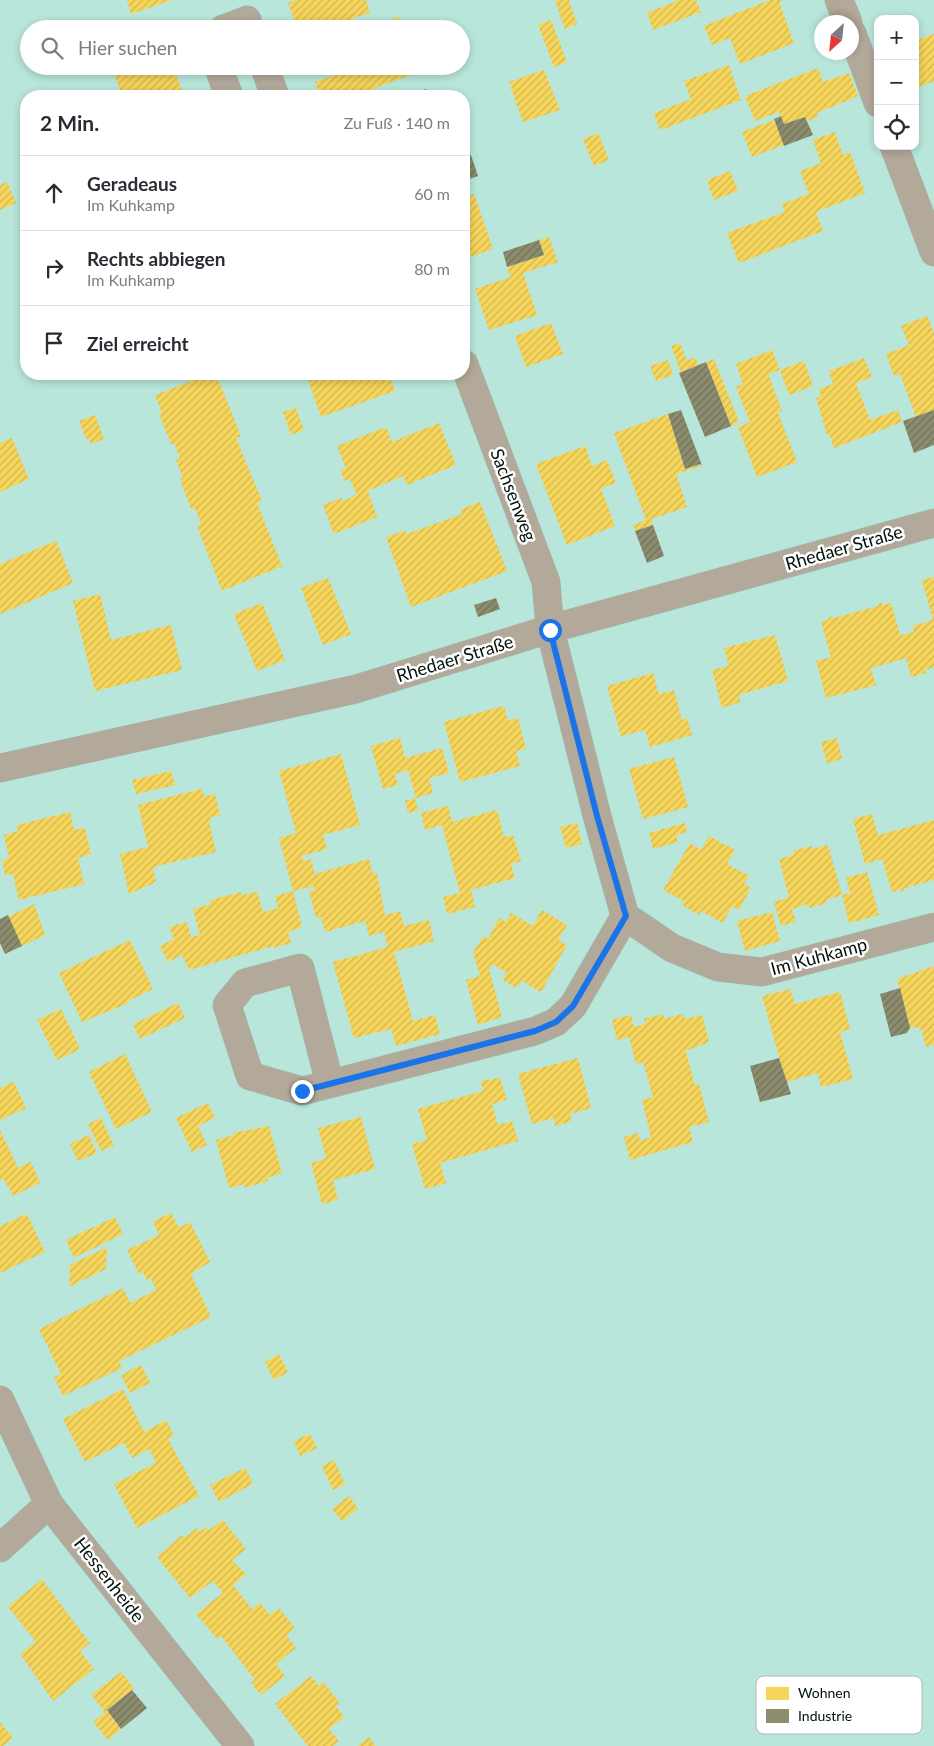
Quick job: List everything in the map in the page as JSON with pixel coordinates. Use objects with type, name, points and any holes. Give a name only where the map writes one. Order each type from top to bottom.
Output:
[{"type":"street","points":[[839,0],[845,15]]},
{"type":"street","points":[[859,52],[874,92]]},
{"type":"street","points":[[221,75],[227,90]]},
{"type":"street","points":[[267,75],[273,90]]},
{"type":"street","points":[[896,150],[934,252]]},
{"type":"street","name":"Sachsenweg","points":[[470,380],[546,582],[550,630]]},
{"type":"street","name":"Rhedaer Straße","points":[[0,767],[356,689],[550,630],[934,523]]},
{"type":"street","points":[[330,1084],[300,968],[245,983],[227,1005],[250,1076],[302,1091],[330,1084],[535,1031],[556,1022],[573,1006],[626,916],[597,816],[550,630]]},
{"type":"street","name":"Im Kuhkamp","points":[[626,916],[672,948],[718,967],[762,972],[934,927]]},
{"type":"street","name":"Hessenheide","points":[[0,1400],[49,1504],[240,1746]]},
{"type":"street","points":[[0,1548],[49,1504]]},
{"type":"building: Wohnen","points":[[127,0],[172,0],[131,14]]},
{"type":"building: Wohnen","points":[[297,0],[366,0],[370,13],[353,18],[354,20],[294,20],[288,3]]},
{"type":"building: Wohnen","points":[[569,0],[577,24],[565,29],[555,1]]},
{"type":"building: Wohnen","points":[[679,0],[696,0],[701,12],[653,30],[647,13]]},
{"type":"building: Wohnen","points":[[770,0],[784,0],[779,2],[794,43],[740,64],[730,38],[712,45],[704,26]]},
{"type":"building: Wohnen","points":[[400,17],[401,20],[390,20]]},
{"type":"building: Wohnen","points":[[551,20],[567,62],[554,67],[538,25]]},
{"type":"building: Wohnen","points":[[934,34],[934,81],[919,87],[919,60],[919,40]]},
{"type":"building: Wohnen","points":[[729,65],[741,100],[660,130],[654,113],[691,99],[684,81]]},
{"type":"building: Wohnen","points":[[818,68],[823,82],[849,73],[858,96],[817,113],[818,117],[807,121],[805,117],[784,124],[779,112],[755,121],[745,96]]},
{"type":"building: Wohnen","points":[[544,70],[560,110],[523,122],[509,82]]},
{"type":"building: Wohnen","points":[[115,75],[176,75],[182,90],[120,90]]},
{"type":"building: Wohnen","points":[[335,75],[411,75],[374,88],[375,90],[318,90],[315,82]]},
{"type":"building: Wohnen","points":[[774,120],[784,145],[752,157],[742,132]]},
{"type":"building: Wohnen","points":[[835,132],[843,155],[850,152],[865,193],[816,212],[823,231],[739,263],[727,233],[785,212],[782,204],[809,194],[800,171],[821,163],[813,140]]},
{"type":"building: Wohnen","points":[[598,133],[609,160],[594,166],[583,139]]},
{"type":"building: Wohnen","points":[[730,171],[738,191],[714,200],[707,180]]},
{"type":"building: Wohnen","points":[[7,182],[16,203],[0,210],[0,185]]},
{"type":"building: Wohnen","points":[[474,194],[493,249],[470,257],[470,195]]},
{"type":"building: Wohnen","points":[[549,237],[558,262],[523,273],[537,315],[489,330],[475,289],[511,277],[507,267],[544,255],[539,240]]},
{"type":"building: Wohnen","points":[[927,316],[934,333],[934,410],[916,417],[900,374],[894,376],[886,354],[909,345],[901,326]]},
{"type":"building: Wohnen","points":[[551,323],[563,354],[526,367],[515,336]]},
{"type":"building: Wohnen","points":[[680,343],[687,361],[695,357],[698,365],[681,372],[671,346]]},
{"type":"building: Wohnen","points":[[772,350],[780,370],[768,374],[782,411],[778,413],[797,462],[757,477],[738,427],[750,422],[736,387],[743,384],[736,364]]},
{"type":"building: Wohnen","points":[[864,358],[872,377],[856,383],[870,420],[898,410],[902,422],[834,448],[829,434],[827,435],[816,398],[821,396],[819,389],[833,384],[829,371]]},
{"type":"building: Wohnen","points":[[714,359],[739,422],[731,426],[706,362]]},
{"type":"building: Wohnen","points":[[668,360],[673,375],[656,381],[650,366]]},
{"type":"building: Wohnen","points":[[804,361],[813,386],[789,395],[780,370]]},
{"type":"building: Wohnen","points":[[194,380],[218,380],[241,436],[236,438],[262,501],[257,503],[282,566],[222,591],[197,526],[201,524],[195,508],[191,509],[180,479],[183,478],[176,460],[180,459],[174,443],[171,444],[159,414],[162,413],[155,395]]},
{"type":"building: Wohnen","points":[[308,380],[391,380],[395,391],[321,417]]},
{"type":"building: Wohnen","points":[[296,408],[304,430],[291,435],[283,412]]},
{"type":"building: Wohnen","points":[[668,414],[685,469],[700,464],[701,466],[676,474],[687,507],[651,519],[653,525],[636,531],[633,525],[646,520],[614,433]]},
{"type":"building: Wohnen","points":[[95,415],[104,439],[91,444],[89,438],[86,439],[79,421]]},
{"type":"building: Wohnen","points":[[439,423],[456,465],[407,485],[403,476],[368,491],[377,517],[334,534],[323,505],[341,498],[343,501],[357,495],[350,479],[345,481],[340,471],[346,468],[337,446],[386,427],[392,442]]},
{"type":"building: Wohnen","points":[[12,438],[29,479],[0,492],[0,443]]},
{"type":"building: Wohnen","points":[[585,446],[592,466],[607,460],[616,483],[601,488],[615,526],[567,545],[536,464]]},
{"type":"building: Wohnen","points":[[480,502],[507,571],[411,607],[386,537],[405,530],[407,534],[462,514],[461,509]]},
{"type":"building: Wohnen","points":[[56,541],[73,583],[0,614],[0,564]]},
{"type":"building: Wohnen","points":[[934,577],[934,667],[925,670],[926,673],[911,677],[906,658],[871,668],[876,685],[826,698],[816,661],[831,657],[821,622],[828,620],[830,616],[834,618],[878,606],[880,602],[884,605],[891,603],[900,635],[914,632],[913,626],[933,620],[922,580]]},
{"type":"building: Wohnen","points":[[328,578],[351,634],[323,645],[301,588]]},
{"type":"building: Wohnen","points":[[100,594],[111,640],[171,625],[182,670],[95,691],[73,601]]},
{"type":"building: Wohnen","points":[[262,603],[285,660],[257,671],[234,614]]},
{"type":"building: Wohnen","points":[[775,635],[788,681],[738,695],[741,702],[722,708],[712,670],[729,666],[724,648]]},
{"type":"building: Wohnen","points":[[653,673],[659,694],[674,690],[682,720],[687,718],[692,735],[650,747],[645,730],[621,736],[607,686]]},
{"type":"building: Wohnen","points":[[504,706],[508,721],[518,718],[526,749],[516,751],[520,766],[460,782],[444,722]]},
{"type":"building: Wohnen","points":[[400,738],[405,758],[442,748],[449,773],[429,778],[433,793],[416,798],[408,770],[395,774],[398,785],[383,789],[371,746]]},
{"type":"building: Wohnen","points":[[837,738],[842,759],[827,763],[821,742]]},
{"type":"building: Wohnen","points":[[341,754],[360,825],[323,835],[327,849],[302,856],[303,861],[311,859],[315,874],[369,859],[373,874],[377,873],[385,915],[400,911],[404,926],[429,920],[434,941],[394,952],[413,1021],[435,1015],[440,1034],[396,1046],[391,1029],[354,1038],[333,962],[388,947],[384,932],[369,936],[365,921],[325,932],[321,917],[316,918],[309,891],[314,890],[313,886],[293,891],[279,838],[296,833],[279,771]]},
{"type":"building: Wohnen","points":[[674,757],[688,807],[643,819],[629,769]]},
{"type":"building: Wohnen","points":[[171,771],[175,785],[136,794],[132,780]]},
{"type":"building: Wohnen","points":[[201,789],[205,797],[215,794],[220,815],[210,817],[211,822],[209,822],[216,852],[153,867],[156,882],[129,894],[120,854],[148,847],[138,805]]},
{"type":"building: Wohnen","points":[[415,798],[418,811],[408,813],[405,801]]},
{"type":"building: Wohnen","points":[[448,806],[452,822],[497,810],[504,837],[513,835],[521,861],[511,864],[515,878],[471,890],[475,907],[447,914],[443,897],[460,893],[442,825],[425,830],[421,813]]},
{"type":"building: Wohnen","points":[[70,812],[74,830],[85,828],[91,854],[78,858],[84,884],[19,900],[13,874],[5,875],[2,861],[9,858],[4,835],[18,831],[17,825]]},
{"type":"building: Wohnen","points":[[872,814],[878,835],[934,820],[934,880],[905,888],[902,892],[899,890],[892,892],[882,859],[865,864],[853,819]]},
{"type":"building: Wohnen","points":[[577,823],[582,844],[566,848],[560,827]]},
{"type":"building: Wohnen","points":[[685,823],[687,832],[676,835],[678,842],[653,849],[649,833]]},
{"type":"building: Wohnen","points":[[709,836],[735,850],[727,864],[749,876],[744,884],[751,888],[739,910],[732,906],[723,923],[701,911],[699,915],[682,905],[684,901],[663,890],[690,843],[701,850]]},
{"type":"building: Wohnen","points":[[828,845],[842,895],[826,900],[827,903],[809,908],[808,904],[792,909],[796,922],[781,926],[774,902],[789,897],[779,859],[793,855],[793,851],[812,846],[813,849]]},
{"type":"building: Wohnen","points":[[867,872],[879,915],[849,923],[842,895],[850,893],[846,878]]},
{"type":"building: Wohnen","points":[[293,891],[302,927],[288,932],[291,943],[273,948],[273,946],[189,970],[182,955],[168,962],[160,946],[174,939],[169,927],[187,922],[191,937],[200,935],[193,909],[211,904],[210,900],[241,892],[242,895],[257,892],[263,912],[278,908],[275,896]]},
{"type":"building: Wohnen","points":[[34,904],[45,935],[22,946],[8,917]]},
{"type":"building: Wohnen","points":[[542,910],[567,925],[558,940],[567,945],[541,992],[522,981],[516,988],[503,980],[506,972],[492,964],[489,969],[502,1017],[478,1025],[466,980],[480,976],[473,953],[483,936],[488,939],[499,918],[506,922],[511,913],[533,926]]},
{"type":"building: Wohnen","points":[[772,912],[780,941],[745,951],[737,921]]},
{"type":"building: Wohnen","points":[[130,940],[153,989],[128,1001],[129,1003],[82,1022],[59,973]]},
{"type":"building: Wohnen","points":[[934,966],[934,1045],[926,1047],[922,1032],[924,1031],[916,1027],[910,1028],[897,979]]},
{"type":"building: Wohnen","points":[[790,989],[795,1004],[840,992],[850,1029],[840,1032],[853,1079],[821,1087],[818,1073],[786,1082],[762,996]]},
{"type":"building: Wohnen","points":[[178,1003],[185,1018],[140,1039],[133,1024]]},
{"type":"building: Wohnen","points":[[61,1009],[80,1049],[57,1060],[37,1020]]},
{"type":"building: Wohnen","points":[[663,1014],[664,1019],[683,1014],[685,1019],[702,1015],[709,1042],[686,1051],[695,1086],[699,1084],[709,1122],[689,1127],[693,1142],[630,1160],[624,1137],[638,1133],[640,1141],[651,1137],[642,1100],[653,1097],[643,1062],[636,1064],[629,1037],[617,1040],[612,1020],[631,1015],[634,1027],[645,1024],[644,1019]]},
{"type":"building: Wohnen","points":[[125,1054],[152,1112],[116,1129],[89,1072]]},
{"type":"building: Wohnen","points":[[578,1058],[591,1108],[570,1114],[572,1121],[555,1126],[554,1118],[532,1124],[518,1074]]},
{"type":"building: Wohnen","points":[[500,1078],[507,1100],[492,1104],[498,1125],[512,1121],[518,1141],[440,1163],[446,1183],[425,1189],[412,1144],[427,1140],[418,1109],[483,1091],[481,1081]]},
{"type":"building: Wohnen","points":[[14,1082],[26,1108],[0,1120],[0,1088]]},
{"type":"building: Wohnen","points":[[208,1103],[215,1118],[198,1126],[207,1145],[192,1152],[176,1118]]},
{"type":"building: Wohnen","points":[[361,1117],[375,1169],[333,1180],[338,1200],[322,1204],[311,1163],[326,1158],[318,1128]]},
{"type":"building: Wohnen","points":[[101,1118],[114,1146],[101,1151],[88,1124]]},
{"type":"building: Wohnen","points":[[269,1126],[282,1173],[267,1178],[268,1181],[244,1188],[244,1184],[229,1188],[216,1140],[234,1135],[233,1133]]},
{"type":"building: Wohnen","points":[[0,1130],[18,1168],[31,1162],[40,1183],[13,1196],[4,1179],[0,1181]]},
{"type":"building: Wohnen","points":[[89,1135],[97,1153],[78,1161],[70,1144]]},
{"type":"building: Wohnen","points":[[171,1213],[178,1226],[181,1227],[190,1222],[210,1262],[191,1274],[211,1317],[119,1361],[122,1368],[63,1396],[54,1377],[61,1374],[39,1329],[123,1288],[130,1303],[156,1290],[151,1278],[147,1281],[143,1272],[139,1274],[127,1250],[159,1235],[153,1221]]},
{"type":"building: Wohnen","points":[[27,1214],[45,1252],[0,1273],[0,1226]]},
{"type":"building: Wohnen","points":[[115,1217],[123,1234],[74,1258],[66,1240]]},
{"type":"building: Wohnen","points":[[107,1247],[106,1269],[69,1287],[70,1265]]},
{"type":"building: Wohnen","points":[[279,1354],[288,1372],[274,1380],[265,1362]]},
{"type":"building: Wohnen","points":[[141,1365],[150,1383],[130,1393],[121,1375]]},
{"type":"building: Wohnen","points":[[123,1389],[144,1432],[166,1420],[174,1436],[168,1439],[199,1496],[137,1528],[114,1484],[156,1463],[149,1449],[132,1458],[124,1443],[85,1462],[63,1419]]},
{"type":"building: Wohnen","points":[[310,1434],[317,1448],[300,1456],[294,1441]]},
{"type":"building: Wohnen","points":[[334,1460],[345,1484],[333,1490],[322,1466]]},
{"type":"building: Wohnen","points":[[245,1468],[253,1484],[219,1502],[210,1485]]},
{"type":"building: Wohnen","points":[[349,1496],[358,1509],[342,1521],[332,1509]]},
{"type":"building: Wohnen","points":[[223,1520],[246,1549],[232,1560],[246,1574],[233,1585],[252,1609],[260,1603],[270,1615],[279,1608],[295,1628],[286,1635],[296,1648],[276,1664],[285,1676],[261,1695],[251,1683],[255,1680],[221,1636],[217,1639],[196,1614],[223,1593],[213,1581],[190,1598],[157,1557],[182,1535],[184,1538],[197,1528],[200,1532],[206,1527],[209,1530]]},
{"type":"building: Wohnen","points":[[44,1578],[43,1581],[90,1643],[80,1651],[94,1669],[53,1701],[20,1654],[36,1642],[9,1608],[6,1608]]},
{"type":"building: Wohnen","points":[[121,1672],[134,1688],[107,1710],[121,1729],[108,1740],[93,1722],[105,1712],[91,1695]]},
{"type":"building: Wohnen","points":[[311,1676],[319,1686],[323,1682],[340,1703],[336,1706],[344,1717],[329,1729],[339,1741],[333,1746],[308,1746],[275,1704]]},
{"type":"building: Wohnen","points":[[0,1722],[13,1738],[3,1746],[0,1746]]},
{"type":"building: Wohnen","points":[[369,1737],[376,1746],[358,1746]]},
{"type":"building: Industrie","points":[[781,116],[784,124],[805,117],[813,135],[784,146],[774,119]]},
{"type":"building: Industrie","points":[[470,155],[478,176],[470,179]]},
{"type":"building: Industrie","points":[[539,240],[544,255],[507,267],[503,252]]},
{"type":"building: Industrie","points":[[706,362],[731,426],[705,437],[679,373]]},
{"type":"building: Industrie","points":[[681,410],[702,466],[700,464],[685,469],[668,414]]},
{"type":"building: Industrie","points":[[934,410],[934,445],[914,453],[903,421]]},
{"type":"building: Industrie","points":[[653,525],[664,556],[647,563],[635,531]]},
{"type":"building: Industrie","points":[[496,598],[500,609],[478,617],[474,605]]},
{"type":"building: Industrie","points":[[8,915],[22,946],[5,954],[0,943],[0,919]]},
{"type":"building: Industrie","points":[[900,988],[910,1028],[907,1033],[891,1037],[880,994]]},
{"type":"building: Industrie","points":[[779,1058],[791,1094],[760,1102],[750,1066]]},
{"type":"building: Industrie","points":[[132,1690],[147,1708],[121,1729],[107,1710]]},
{"type":"route","points":[[302,1091],[535,1031],[556,1022],[573,1006],[626,916],[597,816],[550,630]]}]
